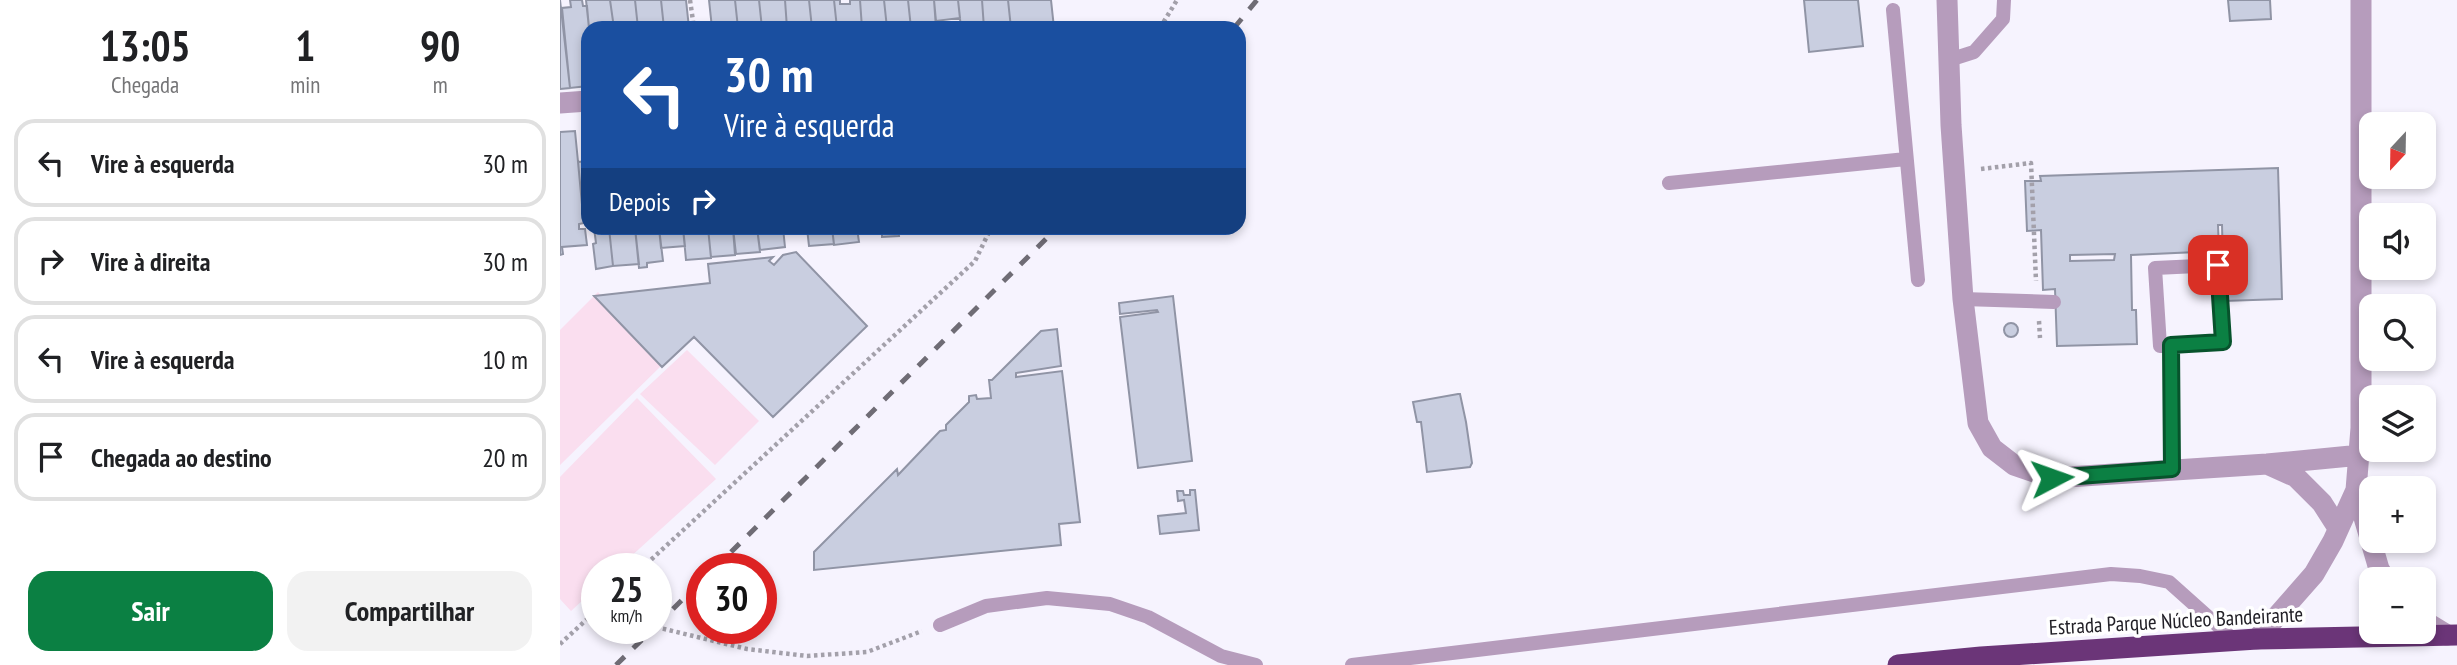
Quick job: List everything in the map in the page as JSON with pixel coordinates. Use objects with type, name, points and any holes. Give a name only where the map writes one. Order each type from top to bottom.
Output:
[{"type":"highway","name":"Estrada Parque Núcleo Bandeirante","points":[[1898,665],[2257,639],[2452,635]]},
{"type":"street","points":[[1947,0],[1951,125],[1963,299],[1978,423],[1992,449],[2014,465],[2052,478],[2359,455]]},
{"type":"street","points":[[2361,0],[2361,385]]},
{"type":"street","points":[[560,103],[581,102]]},
{"type":"street","points":[[2257,639],[2314,574],[2328,551],[2356,490],[2360,462]]},
{"type":"street","points":[[2267,464],[2296,477],[2322,503],[2338,528]]},
{"type":"street","points":[[2356,490],[2378,567]]},
{"type":"street","points":[[2436,627],[2452,635]]},
{"type":"lane","points":[[1949,60],[1974,52],[2003,19],[2004,0]]},
{"type":"lane","points":[[1893,10],[1918,280]]},
{"type":"lane","points":[[1669,183],[1906,159]]},
{"type":"lane","points":[[2218,265],[2223,342],[2171,345],[2160,346],[2155,268],[2218,265]]},
{"type":"lane","points":[[1963,299],[2054,303]]},
{"type":"lane","points":[[2171,345],[2172,469]]},
{"type":"lane","points":[[1352,665],[2111,574],[2169,582],[2235,641]]},
{"type":"lane","points":[[940,625],[986,606],[1047,598],[1110,604],[1148,617],[1221,656],[1256,665]]},
{"type":"path","points":[[690,0],[693,21]]},
{"type":"path","points":[[1164,21],[1177,0]]},
{"type":"path","points":[[1981,169],[2031,163],[2040,338]]},
{"type":"path","points":[[658,553],[975,261],[989,235]]},
{"type":"path","points":[[560,644],[581,625]]},
{"type":"path","points":[[672,631],[747,649],[807,656],[867,652],[940,625]]},
{"type":"shaded area","points":[[598,292],[662,365],[560,465],[560,330]]},
{"type":"shaded area","points":[[687,350],[759,421],[715,465],[640,394]]},
{"type":"shaded area","points":[[637,398],[716,479],[635,553],[581,553],[581,602],[571,611],[560,599],[560,477]]},
{"type":"building","points":[[560,0],[570,88],[560,89]]},
{"type":"building","points":[[570,0],[582,0],[583,6],[587,6],[588,21],[581,21],[581,87],[570,88],[562,8],[571,7]]},
{"type":"building","points":[[586,0],[610,0],[613,21],[588,21]]},
{"type":"building","points":[[610,0],[635,0],[637,21],[613,21]]},
{"type":"building","points":[[635,0],[661,0],[663,21],[637,21]]},
{"type":"building","points":[[661,0],[686,0],[688,21],[663,21]]},
{"type":"building","points":[[709,0],[735,0],[737,21],[711,21]]},
{"type":"building","points":[[735,0],[759,0],[761,21],[737,21]]},
{"type":"building","points":[[759,0],[785,0],[786,21],[761,21]]},
{"type":"building","points":[[785,0],[809,0],[811,21],[786,21]]},
{"type":"building","points":[[809,0],[834,0],[836,21],[811,21]]},
{"type":"building","points":[[834,0],[840,0],[840,4],[850,4],[850,0],[860,0],[862,21],[836,21]]},
{"type":"building","points":[[860,0],[884,0],[886,21],[862,21]]},
{"type":"building","points":[[884,0],[908,0],[910,21],[886,21]]},
{"type":"building","points":[[908,0],[934,0],[936,21],[910,21]]},
{"type":"building","points":[[934,0],[958,0],[960,18],[936,21]]},
{"type":"building","points":[[958,0],[982,0],[984,21],[960,21]]},
{"type":"building","points":[[982,0],[1008,0],[1010,21],[984,21]]},
{"type":"building","points":[[1008,0],[1051,0],[1053,21],[1010,21]]},
{"type":"building","points":[[1804,0],[1858,0],[1863,46],[1809,52]]},
{"type":"building","points":[[2228,0],[2270,0],[2271,19],[2230,21]]},
{"type":"building","points":[[575,131],[581,192],[579,229],[581,235],[586,235],[587,245],[562,247],[563,254],[560,255],[560,132]]},
{"type":"building","points":[[578,162],[581,162],[581,194]]},
{"type":"building","points":[[2278,168],[2282,299],[2224,301],[2222,225],[2218,225],[2219,251],[2131,255],[2132,310],[2136,310],[2137,344],[2057,346],[2055,289],[2043,290],[2041,230],[2027,231],[2025,181],[2041,181],[2040,176]],"holes":[[[2115,254],[2114,260],[2070,261],[2070,255]]]},
{"type":"building","points":[[595,235],[610,235],[613,266],[596,269],[593,244],[596,243]]},
{"type":"building","points":[[610,235],[636,235],[639,264],[613,266]]},
{"type":"building","points":[[636,235],[660,235],[663,261],[647,263],[647,267],[639,268]]},
{"type":"building","points":[[660,235],[684,235],[685,246],[661,248]]},
{"type":"building","points":[[684,235],[709,235],[711,258],[686,260]]},
{"type":"building","points":[[709,235],[734,235],[735,255],[711,257]]},
{"type":"building","points":[[734,235],[758,235],[760,252],[736,254]]},
{"type":"building","points":[[758,235],[784,235],[785,247],[760,250]]},
{"type":"building","points":[[808,235],[833,235],[834,244],[809,246]]},
{"type":"building","points":[[833,235],[858,235],[859,242],[834,245]]},
{"type":"building","points":[[796,252],[867,326],[773,417],[694,337],[662,367],[594,296],[710,283],[708,264],[773,257],[769,261],[774,265],[783,255]]},
{"type":"building","points":[[1173,296],[1192,461],[1138,468],[1120,317],[1158,312],[1120,314],[1119,303]]},
{"type":"building","points":[[2011,323],[2016,325],[2016,335],[2011,337],[2006,335],[2004,330],[2006,325]]},
{"type":"building","points":[[1057,329],[1061,366],[1016,373],[1016,377],[1062,371],[1080,522],[1059,524],[1061,545],[814,570],[814,552],[897,469],[898,475],[940,431],[946,430],[946,425],[969,402],[969,396],[976,395],[977,399],[991,398],[989,380],[1041,331]]},
{"type":"building","points":[[1460,394],[1472,463],[1470,467],[1427,472],[1421,422],[1417,422],[1413,402]]},
{"type":"building","points":[[1190,490],[1195,490],[1199,530],[1160,534],[1158,516],[1186,513],[1184,500],[1178,501],[1177,491],[1190,495]]},
{"type":"railway","points":[[1240,21],[1257,0]]},
{"type":"railway","points":[[730,553],[1050,235]]},
{"type":"railway","points":[[672,610],[686,596]]},
{"type":"railway","points":[[616,665],[638,644]]},
{"type":"route","points":[[2052,478],[2172,469],[2171,345],[2223,342],[2218,265]]}]
